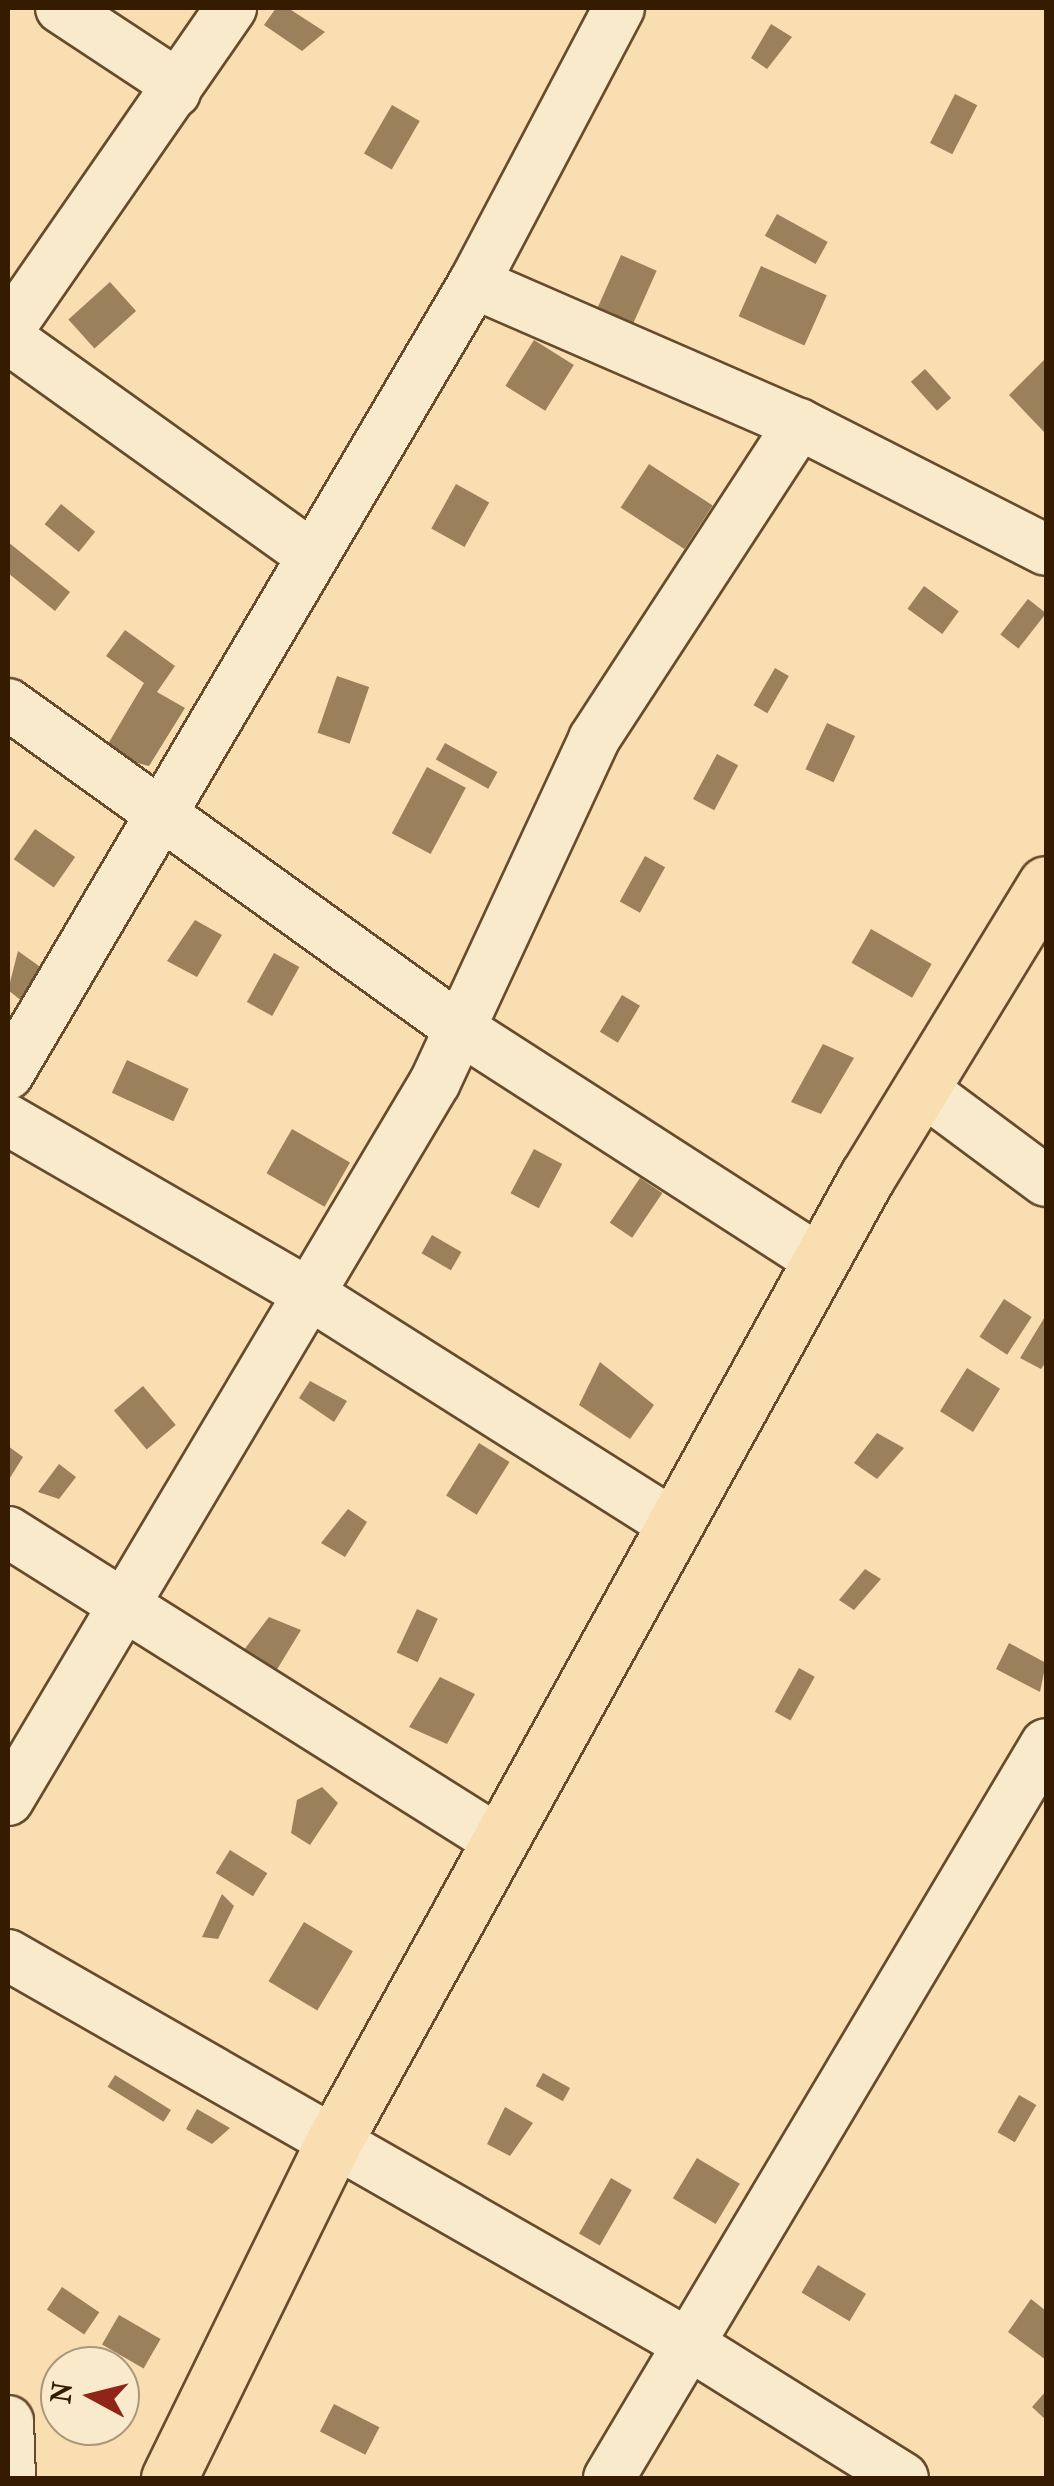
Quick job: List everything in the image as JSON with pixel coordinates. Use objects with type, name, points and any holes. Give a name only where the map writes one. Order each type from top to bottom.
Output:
[{"type":"main road","points":[[170,2478],[333,2143],[820,1260],[1046,884]]},
{"type":"street","points":[[61,8],[175,92]]},
{"type":"street","points":[[8,330],[231,8]]},
{"type":"street","points":[[8,1074],[474,282],[619,8]]},
{"type":"street","points":[[474,282],[799,424],[1046,550]]},
{"type":"street","points":[[8,338],[312,556]]},
{"type":"street","points":[[8,1800],[462,1030],[594,739],[799,424]]},
{"type":"street","points":[[8,704],[159,817],[462,1030],[820,1260]]},
{"type":"street","points":[[922,1089],[1046,1181]]},
{"type":"street","points":[[8,1120],[306,1292],[675,1525]]},
{"type":"street","points":[[8,1532],[500,1842]]},
{"type":"street","points":[[609,2478],[1046,1744]]},
{"type":"street","points":[[8,1956],[690,2345],[904,2478]]},
{"type":"street","points":[[8,2421],[10,2478]]},
{"type":"building","points":[[276,8],[288,8],[325,32],[302,51],[264,25]]},
{"type":"building","points":[[771,24],[792,37],[767,69],[751,58]]},
{"type":"building","points":[[955,94],[977,105],[952,154],[930,143]]},
{"type":"building","points":[[392,105],[420,121],[392,169],[364,153]]},
{"type":"building","points":[[777,214],[828,242],[816,264],[765,236]]},
{"type":"building","points":[[621,255],[657,271],[633,325],[597,309]]},
{"type":"building","points":[[761,266],[827,295],[804,346],[739,316]]},
{"type":"building","points":[[110,282],[136,311],[94,348],[68,319]]},
{"type":"building","points":[[534,340],[574,365],[545,411],[505,386]]},
{"type":"building","points":[[1046,358],[1046,431],[1045,433],[1009,395]]},
{"type":"building","points":[[925,369],[951,398],[937,411],[911,382]]},
{"type":"building","points":[[649,464],[713,505],[684,549],[621,508]]},
{"type":"building","points":[[456,484],[489,502],[465,547],[431,529]]},
{"type":"building","points":[[61,504],[95,532],[79,552],[45,524]]},
{"type":"building","points":[[8,542],[70,592],[55,611],[8,573]]},
{"type":"building","points":[[924,586],[959,611],[942,634],[908,609]]},
{"type":"building","points":[[1028,599],[1046,613],[1018,649],[1000,634]]},
{"type":"building","points":[[125,630],[175,666],[157,692],[185,708],[149,766],[102,754],[144,683],[106,656]]},
{"type":"building","points":[[775,668],[789,676],[767,713],[754,705]]},
{"type":"building","points":[[337,676],[369,687],[350,744],[317,733]]},
{"type":"building","points":[[827,723],[855,736],[834,782],[805,769]]},
{"type":"building","points":[[445,743],[497,772],[488,789],[436,760]]},
{"type":"building","points":[[717,754],[738,765],[714,810],[693,799]]},
{"type":"building","points":[[427,767],[466,788],[431,854],[392,833]]},
{"type":"building","points":[[35,829],[75,857],[54,887],[14,859]]},
{"type":"building","points":[[645,856],[665,867],[640,913],[620,901]]},
{"type":"building","points":[[195,920],[222,935],[197,977],[167,961]]},
{"type":"building","points":[[871,929],[932,964],[912,998],[852,963]]},
{"type":"building","points":[[18,951],[46,971],[23,1002],[8,990]]},
{"type":"building","points":[[274,953],[299,967],[272,1016],[247,1002]]},
{"type":"building","points":[[622,995],[640,1006],[618,1043],[600,1032]]},
{"type":"building","points":[[823,1044],[854,1058],[821,1114],[791,1102]]},
{"type":"building","points":[[127,1060],[189,1089],[173,1121],[112,1093]]},
{"type":"building","points":[[292,1129],[350,1162],[325,1207],[266,1173]]},
{"type":"building","points":[[534,1149],[562,1164],[539,1208],[511,1193]]},
{"type":"building","points":[[640,1178],[662,1193],[632,1238],[610,1223]]},
{"type":"building","points":[[432,1235],[461,1252],[451,1270],[422,1253]]},
{"type":"building","points":[[1004,1299],[1032,1317],[1007,1355],[979,1337]]},
{"type":"building","points":[[1046,1315],[1046,1362],[1041,1369],[1020,1358]]},
{"type":"building","points":[[600,1362],[654,1405],[630,1439],[579,1405]]},
{"type":"building","points":[[967,1368],[1000,1389],[973,1432],[940,1411]]},
{"type":"building","points":[[310,1381],[347,1401],[334,1422],[299,1398]]},
{"type":"building","points":[[143,1386],[176,1425],[147,1449],[114,1410]]},
{"type":"building","points":[[877,1433],[904,1448],[877,1479],[854,1463]]},
{"type":"building","points":[[479,1443],[510,1462],[477,1515],[446,1496]]},
{"type":"building","points":[[8,1446],[23,1457],[8,1481]]},
{"type":"building","points":[[59,1464],[76,1477],[59,1499],[38,1492]]},
{"type":"building","points":[[348,1509],[367,1522],[345,1557],[321,1543]]},
{"type":"building","points":[[865,1569],[881,1579],[854,1610],[839,1600]]},
{"type":"building","points":[[417,1609],[438,1619],[418,1662],[397,1653]]},
{"type":"building","points":[[269,1617],[301,1630],[273,1676],[237,1659]]},
{"type":"building","points":[[1009,1643],[1046,1663],[1040,1692],[996,1669]]},
{"type":"building","points":[[799,1668],[815,1677],[791,1720],[775,1712]]},
{"type":"building","points":[[440,1677],[475,1694],[447,1744],[409,1727]]},
{"type":"building","points":[[322,1787],[338,1803],[310,1845],[291,1833],[297,1800]]},
{"type":"building","points":[[230,1850],[267,1873],[253,1896],[216,1873]]},
{"type":"building","points":[[222,1894],[234,1906],[218,1939],[202,1937]]},
{"type":"building","points":[[304,1922],[353,1951],[317,2011],[268,1981]]},
{"type":"building","points":[[543,2073],[570,2088],[563,2101],[536,2086]]},
{"type":"building","points":[[115,2075],[171,2110],[164,2122],[108,2087]]},
{"type":"building","points":[[1019,2095],[1036,2105],[1015,2142],[998,2132]]},
{"type":"building","points":[[505,2107],[533,2123],[510,2156],[487,2144]]},
{"type":"building","points":[[197,2109],[230,2128],[212,2144],[186,2129]]},
{"type":"building","points":[[697,2158],[740,2184],[716,2224],[673,2198]]},
{"type":"building","points":[[611,2178],[632,2190],[600,2245],[579,2233]]},
{"type":"building","points":[[818,2265],[866,2294],[850,2321],[802,2292]]},
{"type":"building","points":[[62,2287],[99,2312],[84,2335],[47,2309]]},
{"type":"building","points":[[1031,2299],[1046,2311],[1046,2360],[1008,2332]]},
{"type":"building","points":[[119,2315],[161,2339],[144,2368],[140,2366],[140,2346],[102,2344]]},
{"type":"building","points":[[1046,2391],[1046,2420],[1032,2407]]},
{"type":"building","points":[[334,2404],[379,2427],[365,2455],[320,2432]]}]
